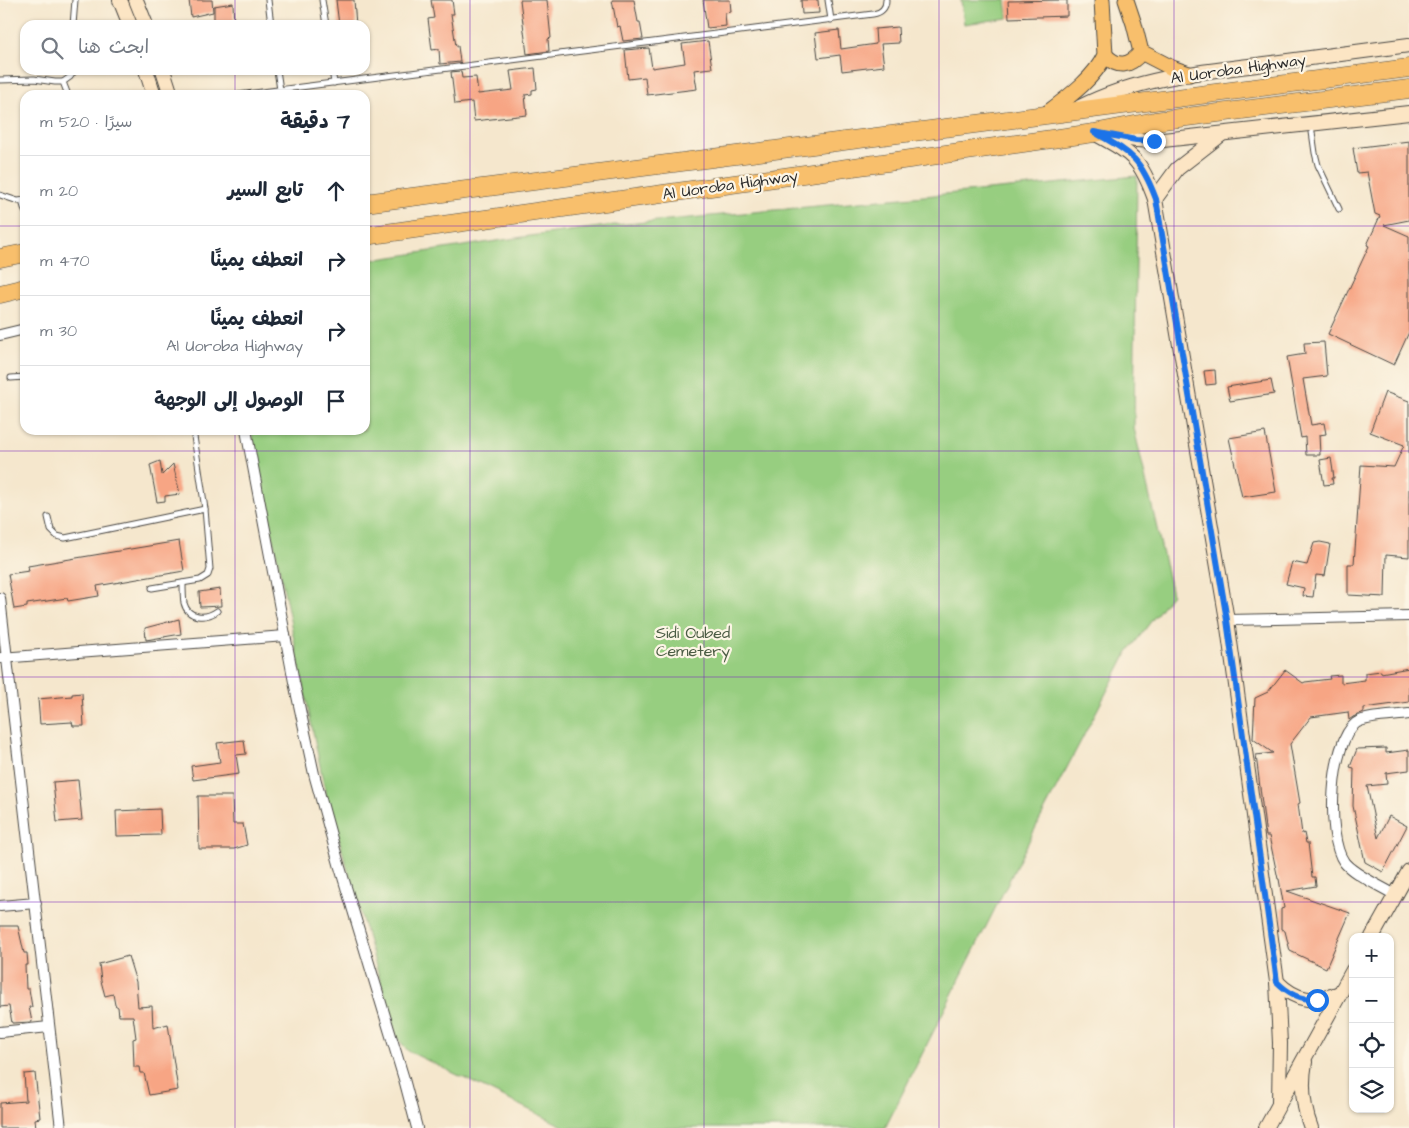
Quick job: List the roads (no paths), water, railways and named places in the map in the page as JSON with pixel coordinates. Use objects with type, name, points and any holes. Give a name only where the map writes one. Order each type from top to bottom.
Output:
[{"type":"highway","name":"Al Uoroba Highway","points":[[370,202],[1409,68]]},
{"type":"highway","name":"Al Uoroba Highway","points":[[370,235],[1155,122],[1409,88]]},
{"type":"highway","points":[[0,258],[20,254]]},
{"type":"highway","points":[[0,294],[20,289]]},
{"type":"main road","points":[[120,0],[128,20]]},
{"type":"main road","points":[[136,0],[144,20]]},
{"type":"main road","points":[[1046,114],[1079,88],[1101,63],[1105,55],[1102,0]]},
{"type":"main road","points":[[1126,0],[1141,52],[1172,68],[1189,74]]},
{"type":"main road","name":"Al Uoroba Highway","points":[[1073,111],[1124,88],[1160,79],[1409,45]]},
{"type":"main road","points":[[1105,55],[1114,63],[1123,64],[1132,61],[1141,52]]},
{"type":"main road","points":[[148,75],[152,90]]},
{"type":"main road","points":[[164,75],[169,90]]},
{"type":"main road","name":"Al Uoroba Highway","points":[[1094,132],[1136,140],[1154,141],[1409,113]]},
{"type":"main road","points":[[1094,132],[1128,152],[1140,164],[1156,199],[1227,620],[1277,982],[1280,1103]]},
{"type":"main road","points":[[1156,199],[1176,169],[1223,133]]},
{"type":"main road","points":[[1374,933],[1409,871]]},
{"type":"main road","points":[[1269,1127],[1280,1103],[1349,977]]},
{"type":"main road","points":[[1277,982],[1285,990],[1306,999],[1317,1000],[1340,993]]},
{"type":"main road","points":[[1308,1051],[1303,1079],[1303,1093],[1311,1128]]},
{"type":"street","points":[[0,335],[20,330]]},
{"type":"street","points":[[247,435],[303,728],[326,819],[417,1128]]},
{"type":"street","points":[[0,598],[3,658],[36,903],[60,1128]]},
{"type":"street","points":[[1227,620],[1409,616]]},
{"type":"street","points":[[3,658],[285,636]]},
{"type":"street","points":[[1395,895],[1351,869],[1343,861],[1338,851],[1333,792],[1336,768],[1342,746],[1354,725],[1364,720],[1409,714]]},
{"type":"street","points":[[0,906],[36,903]]},
{"type":"street","points":[[0,1032],[49,1027]]},
{"type":"lane","points":[[73,20],[75,0]]},
{"type":"lane","points":[[268,0],[271,20]]},
{"type":"lane","points":[[322,0],[325,20]]},
{"type":"lane","points":[[828,0],[831,20]]},
{"type":"lane","points":[[278,75],[280,90],[878,14],[884,8],[886,0]]},
{"type":"lane","points":[[0,80],[34,79],[63,82],[72,75]]},
{"type":"lane","points":[[333,75],[334,83]]},
{"type":"lane","points":[[63,82],[66,90]]},
{"type":"lane","points":[[1311,125],[1318,165],[1339,209]]},
{"type":"lane","points":[[0,195],[20,199]]},
{"type":"lane","points":[[11,378],[20,377]]},
{"type":"lane","points":[[152,588],[200,580],[208,575],[210,569],[205,509],[194,435]]},
{"type":"lane","points":[[48,517],[51,530],[57,536],[65,538],[205,509]]},
{"type":"lane","points":[[182,583],[184,605],[190,612],[199,617],[209,617],[217,611]]},
{"type":"park label","name":"Sidi Oubed Cemetery","points":[[693,641]]}]
